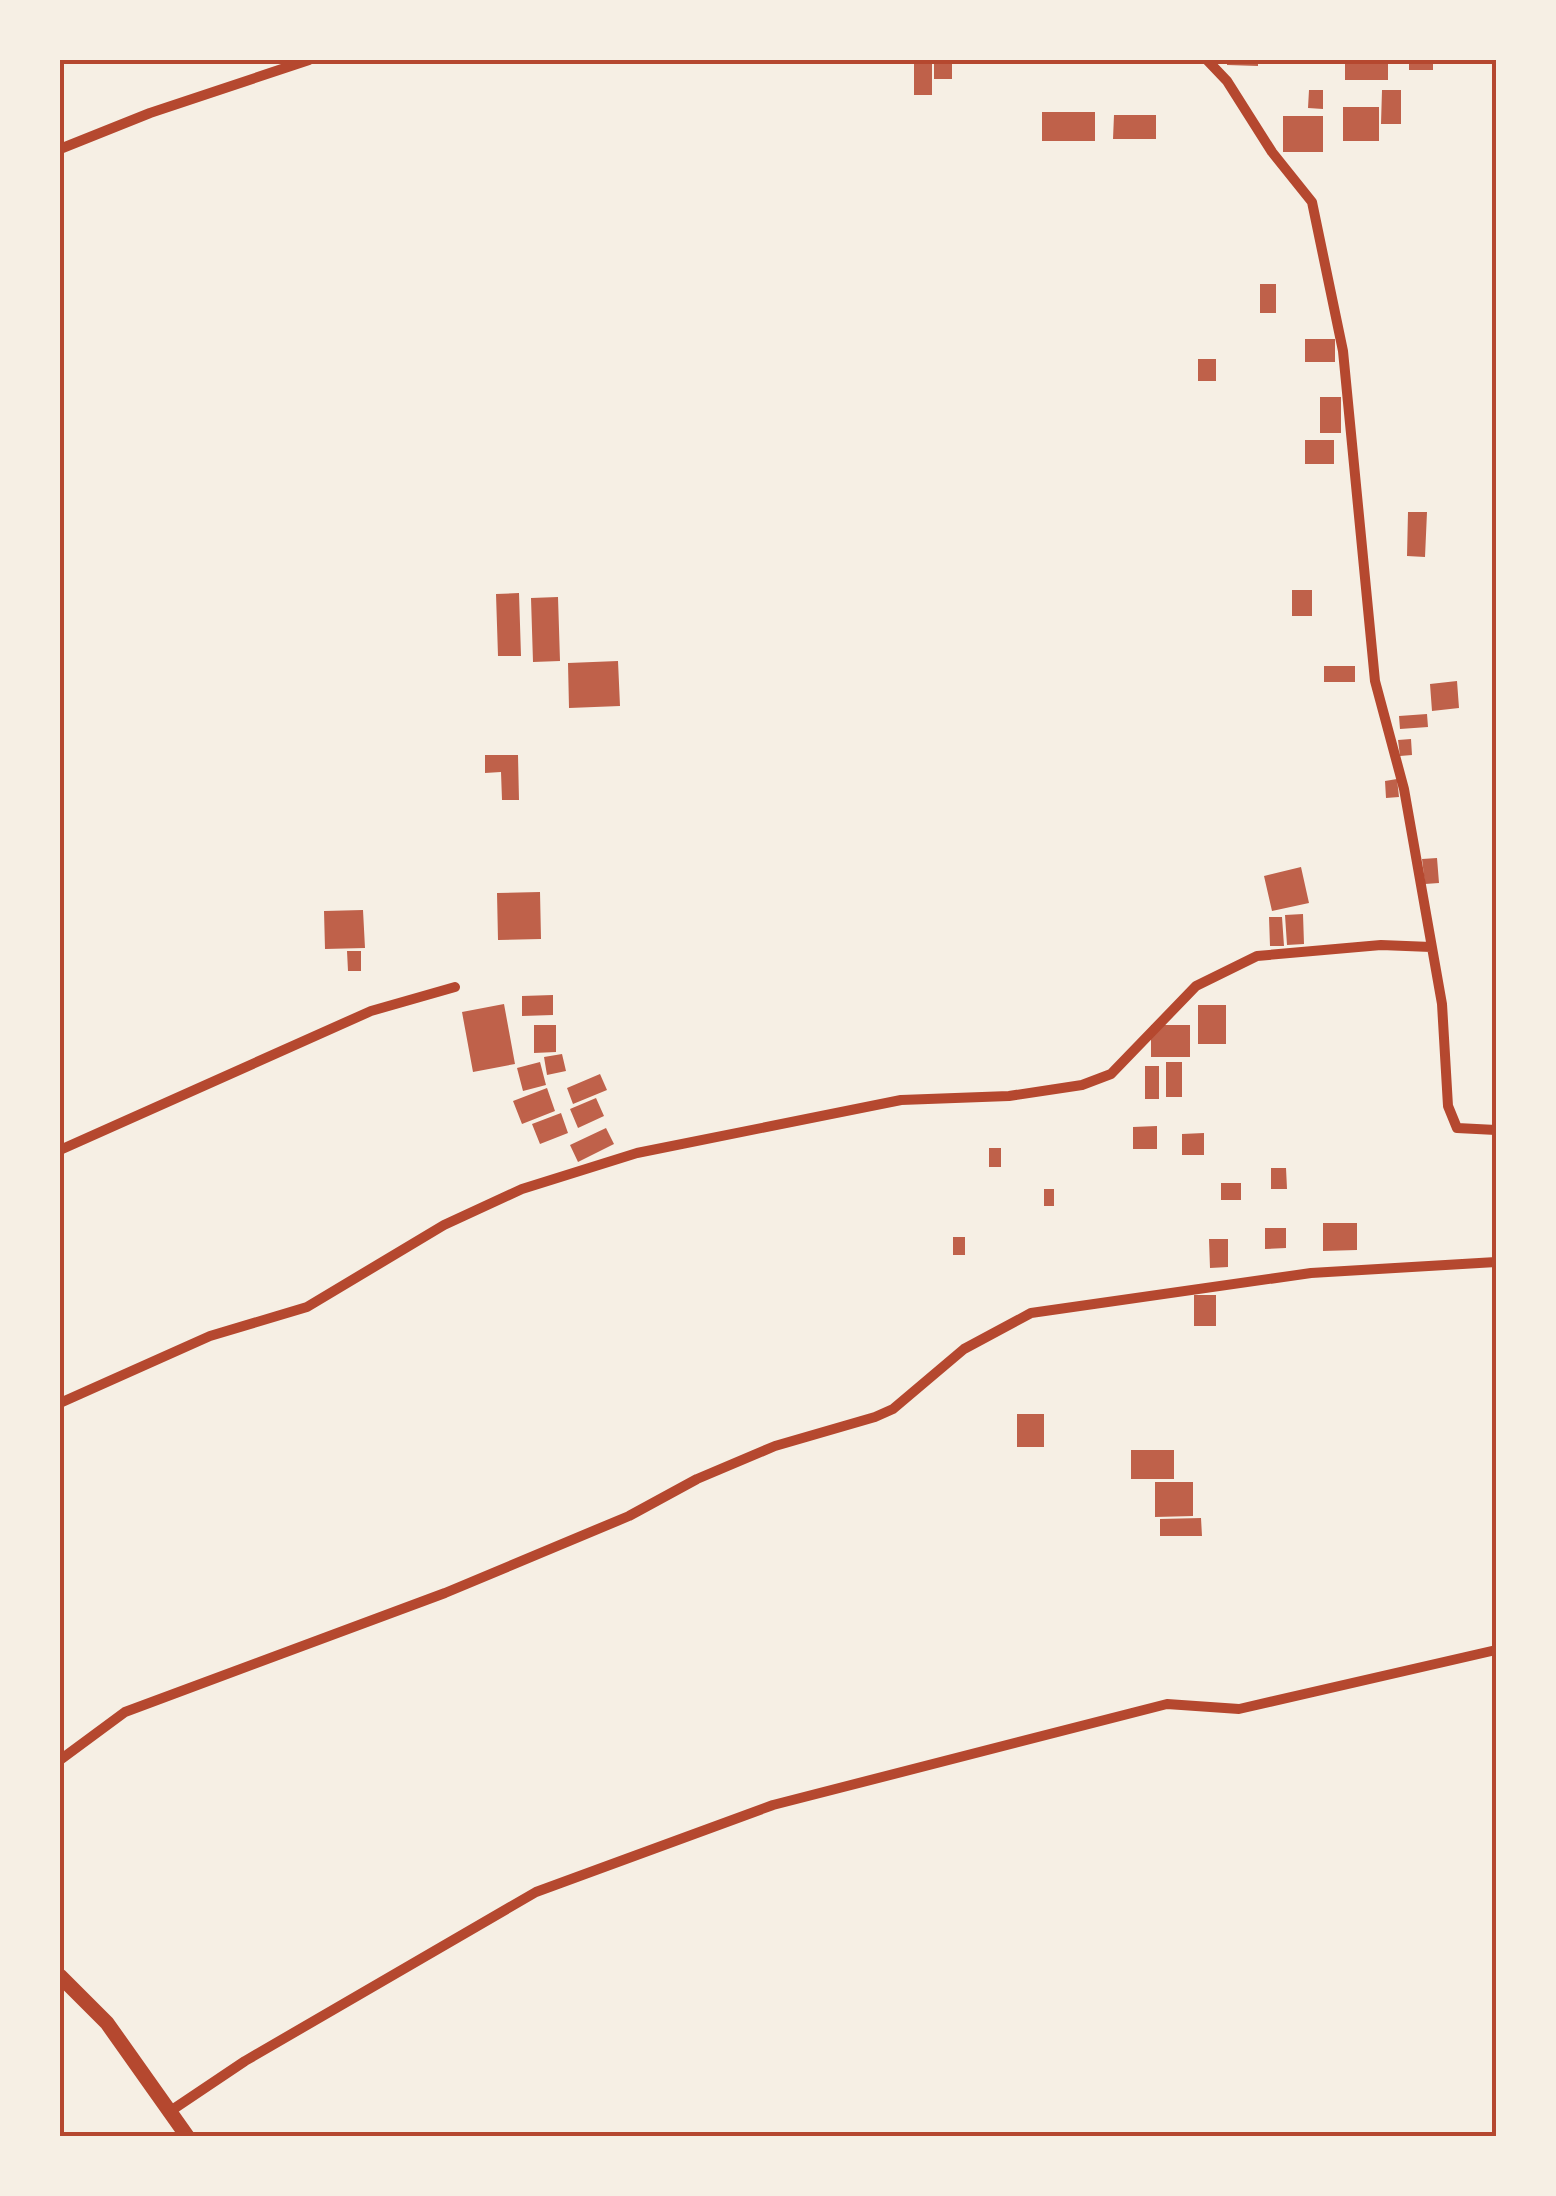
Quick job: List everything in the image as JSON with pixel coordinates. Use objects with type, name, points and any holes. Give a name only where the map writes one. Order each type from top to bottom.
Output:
[{"type":"street","points":[[60,150],[150,113],[309,60]]},
{"type":"street","points":[[1206,60],[1227,82],[1272,152],[1312,202],[1343,351],[1375,681],[1404,788],[1442,1004],[1452,1124],[1462,1130],[1496,1130]]},
{"type":"street","points":[[60,1402],[210,1336],[307,1307],[444,1225],[522,1188],[637,1153],[900,1100],[1009,1096],[1082,1085],[1111,1074],[1196,986],[1257,956],[1381,945],[1431,947]]},
{"type":"street","points":[[60,1150],[370,1010],[455,987]]},
{"type":"street","points":[[60,1760],[125,1712],[444,1593],[629,1516],[774,1446],[875,1417],[893,1408],[964,1349],[1032,1313],[1311,1273],[1496,1262]]},
{"type":"street","points":[[169,2112],[245,2061],[536,1892],[773,1805],[1166,1704],[1239,1709],[1496,1650]]},
{"type":"street","points":[[60,1976],[106,2023],[187,2136]]},
{"type":"building","points":[[914,60],[932,60],[932,95],[914,95]]},
{"type":"building","points":[[934,60],[952,60],[952,79],[934,79]]},
{"type":"building","points":[[1227,60],[1258,60],[1258,66],[1227,65]]},
{"type":"building","points":[[1345,60],[1388,60],[1388,80],[1345,80]]},
{"type":"building","points":[[1409,60],[1433,60],[1433,70],[1409,70]]},
{"type":"building","points":[[1309,90],[1323,90],[1323,109],[1308,108]]},
{"type":"building","points":[[1382,90],[1401,90],[1401,124],[1381,124]]},
{"type":"building","points":[[1343,107],[1379,107],[1379,141],[1343,141]]},
{"type":"building","points":[[1042,112],[1095,112],[1095,141],[1042,141]]},
{"type":"building","points":[[1114,115],[1156,115],[1156,139],[1113,139]]},
{"type":"building","points":[[1283,116],[1323,116],[1323,152],[1283,152]]},
{"type":"building","points":[[1260,284],[1276,284],[1276,313],[1260,313]]},
{"type":"building","points":[[1305,339],[1335,339],[1335,362],[1305,362]]},
{"type":"building","points":[[1198,359],[1216,359],[1216,381],[1198,381]]},
{"type":"building","points":[[1320,397],[1341,397],[1341,433],[1320,433]]},
{"type":"building","points":[[1305,440],[1334,440],[1334,464],[1305,464]]},
{"type":"building","points":[[1408,512],[1427,512],[1425,557],[1407,556]]},
{"type":"building","points":[[1292,590],[1312,590],[1312,616],[1292,616]]},
{"type":"building","points":[[519,593],[521,656],[498,656],[496,594]]},
{"type":"building","points":[[558,597],[560,661],[533,662],[531,598]]},
{"type":"building","points":[[618,661],[620,706],[569,708],[568,663]]},
{"type":"building","points":[[1324,666],[1355,666],[1355,682],[1324,682]]},
{"type":"building","points":[[1457,681],[1459,708],[1432,711],[1430,684]]},
{"type":"building","points":[[1427,714],[1428,727],[1400,729],[1399,716]]},
{"type":"building","points":[[1411,739],[1412,755],[1400,756],[1398,740]]},
{"type":"building","points":[[485,755],[518,755],[519,800],[502,800],[501,772],[485,773]]},
{"type":"building","points":[[1397,779],[1399,797],[1386,798],[1385,781]]},
{"type":"building","points":[[1437,858],[1439,883],[1425,884],[1422,859]]},
{"type":"building","points":[[1301,867],[1309,903],[1272,911],[1264,876]]},
{"type":"building","points":[[540,892],[541,939],[498,940],[497,893]]},
{"type":"building","points":[[363,910],[365,948],[325,949],[324,911]]},
{"type":"building","points":[[1303,914],[1304,944],[1287,945],[1285,915]]},
{"type":"building","points":[[1269,917],[1282,917],[1284,946],[1270,946]]},
{"type":"building","points":[[347,951],[361,951],[361,971],[348,971]]},
{"type":"building","points":[[553,995],[553,1015],[522,1016],[522,996]]},
{"type":"building","points":[[504,1004],[515,1064],[473,1072],[462,1012]]},
{"type":"building","points":[[1198,1005],[1226,1005],[1226,1044],[1198,1044]]},
{"type":"building","points":[[534,1025],[556,1025],[556,1052],[534,1053]]},
{"type":"building","points":[[1151,1025],[1190,1025],[1190,1057],[1151,1057]]},
{"type":"building","points":[[562,1054],[566,1071],[547,1075],[544,1057]]},
{"type":"building","points":[[540,1062],[546,1085],[523,1091],[517,1068]]},
{"type":"building","points":[[1166,1062],[1182,1062],[1182,1097],[1166,1097]]},
{"type":"building","points":[[1145,1066],[1159,1066],[1159,1099],[1145,1099]]},
{"type":"building","points":[[600,1074],[607,1090],[573,1104],[567,1088]]},
{"type":"building","points":[[547,1088],[555,1111],[522,1124],[513,1101]]},
{"type":"building","points":[[596,1098],[604,1116],[578,1128],[570,1109]]},
{"type":"building","points":[[561,1113],[568,1133],[540,1144],[532,1124]]},
{"type":"building","points":[[1157,1126],[1157,1149],[1133,1149],[1133,1127]]},
{"type":"building","points":[[606,1128],[614,1144],[578,1162],[570,1145]]},
{"type":"building","points":[[1204,1133],[1204,1155],[1182,1155],[1182,1134]]},
{"type":"building","points":[[989,1148],[1001,1148],[1001,1167],[989,1167]]},
{"type":"building","points":[[1271,1168],[1286,1168],[1287,1189],[1271,1189]]},
{"type":"building","points":[[1221,1183],[1241,1183],[1241,1200],[1221,1200]]},
{"type":"building","points":[[1044,1189],[1054,1189],[1054,1206],[1044,1206]]},
{"type":"building","points":[[1323,1223],[1357,1223],[1357,1250],[1323,1251]]},
{"type":"building","points":[[1265,1228],[1286,1228],[1286,1248],[1265,1249]]},
{"type":"building","points":[[953,1237],[965,1237],[965,1255],[953,1255]]},
{"type":"building","points":[[1209,1239],[1228,1239],[1228,1267],[1210,1268]]},
{"type":"building","points":[[1194,1295],[1216,1295],[1216,1326],[1194,1326]]},
{"type":"building","points":[[1017,1414],[1044,1414],[1044,1447],[1017,1447]]},
{"type":"building","points":[[1131,1450],[1174,1450],[1174,1479],[1131,1479]]},
{"type":"building","points":[[1155,1482],[1193,1482],[1193,1516],[1155,1517]]},
{"type":"building","points":[[1201,1518],[1202,1536],[1160,1536],[1160,1519]]}]
